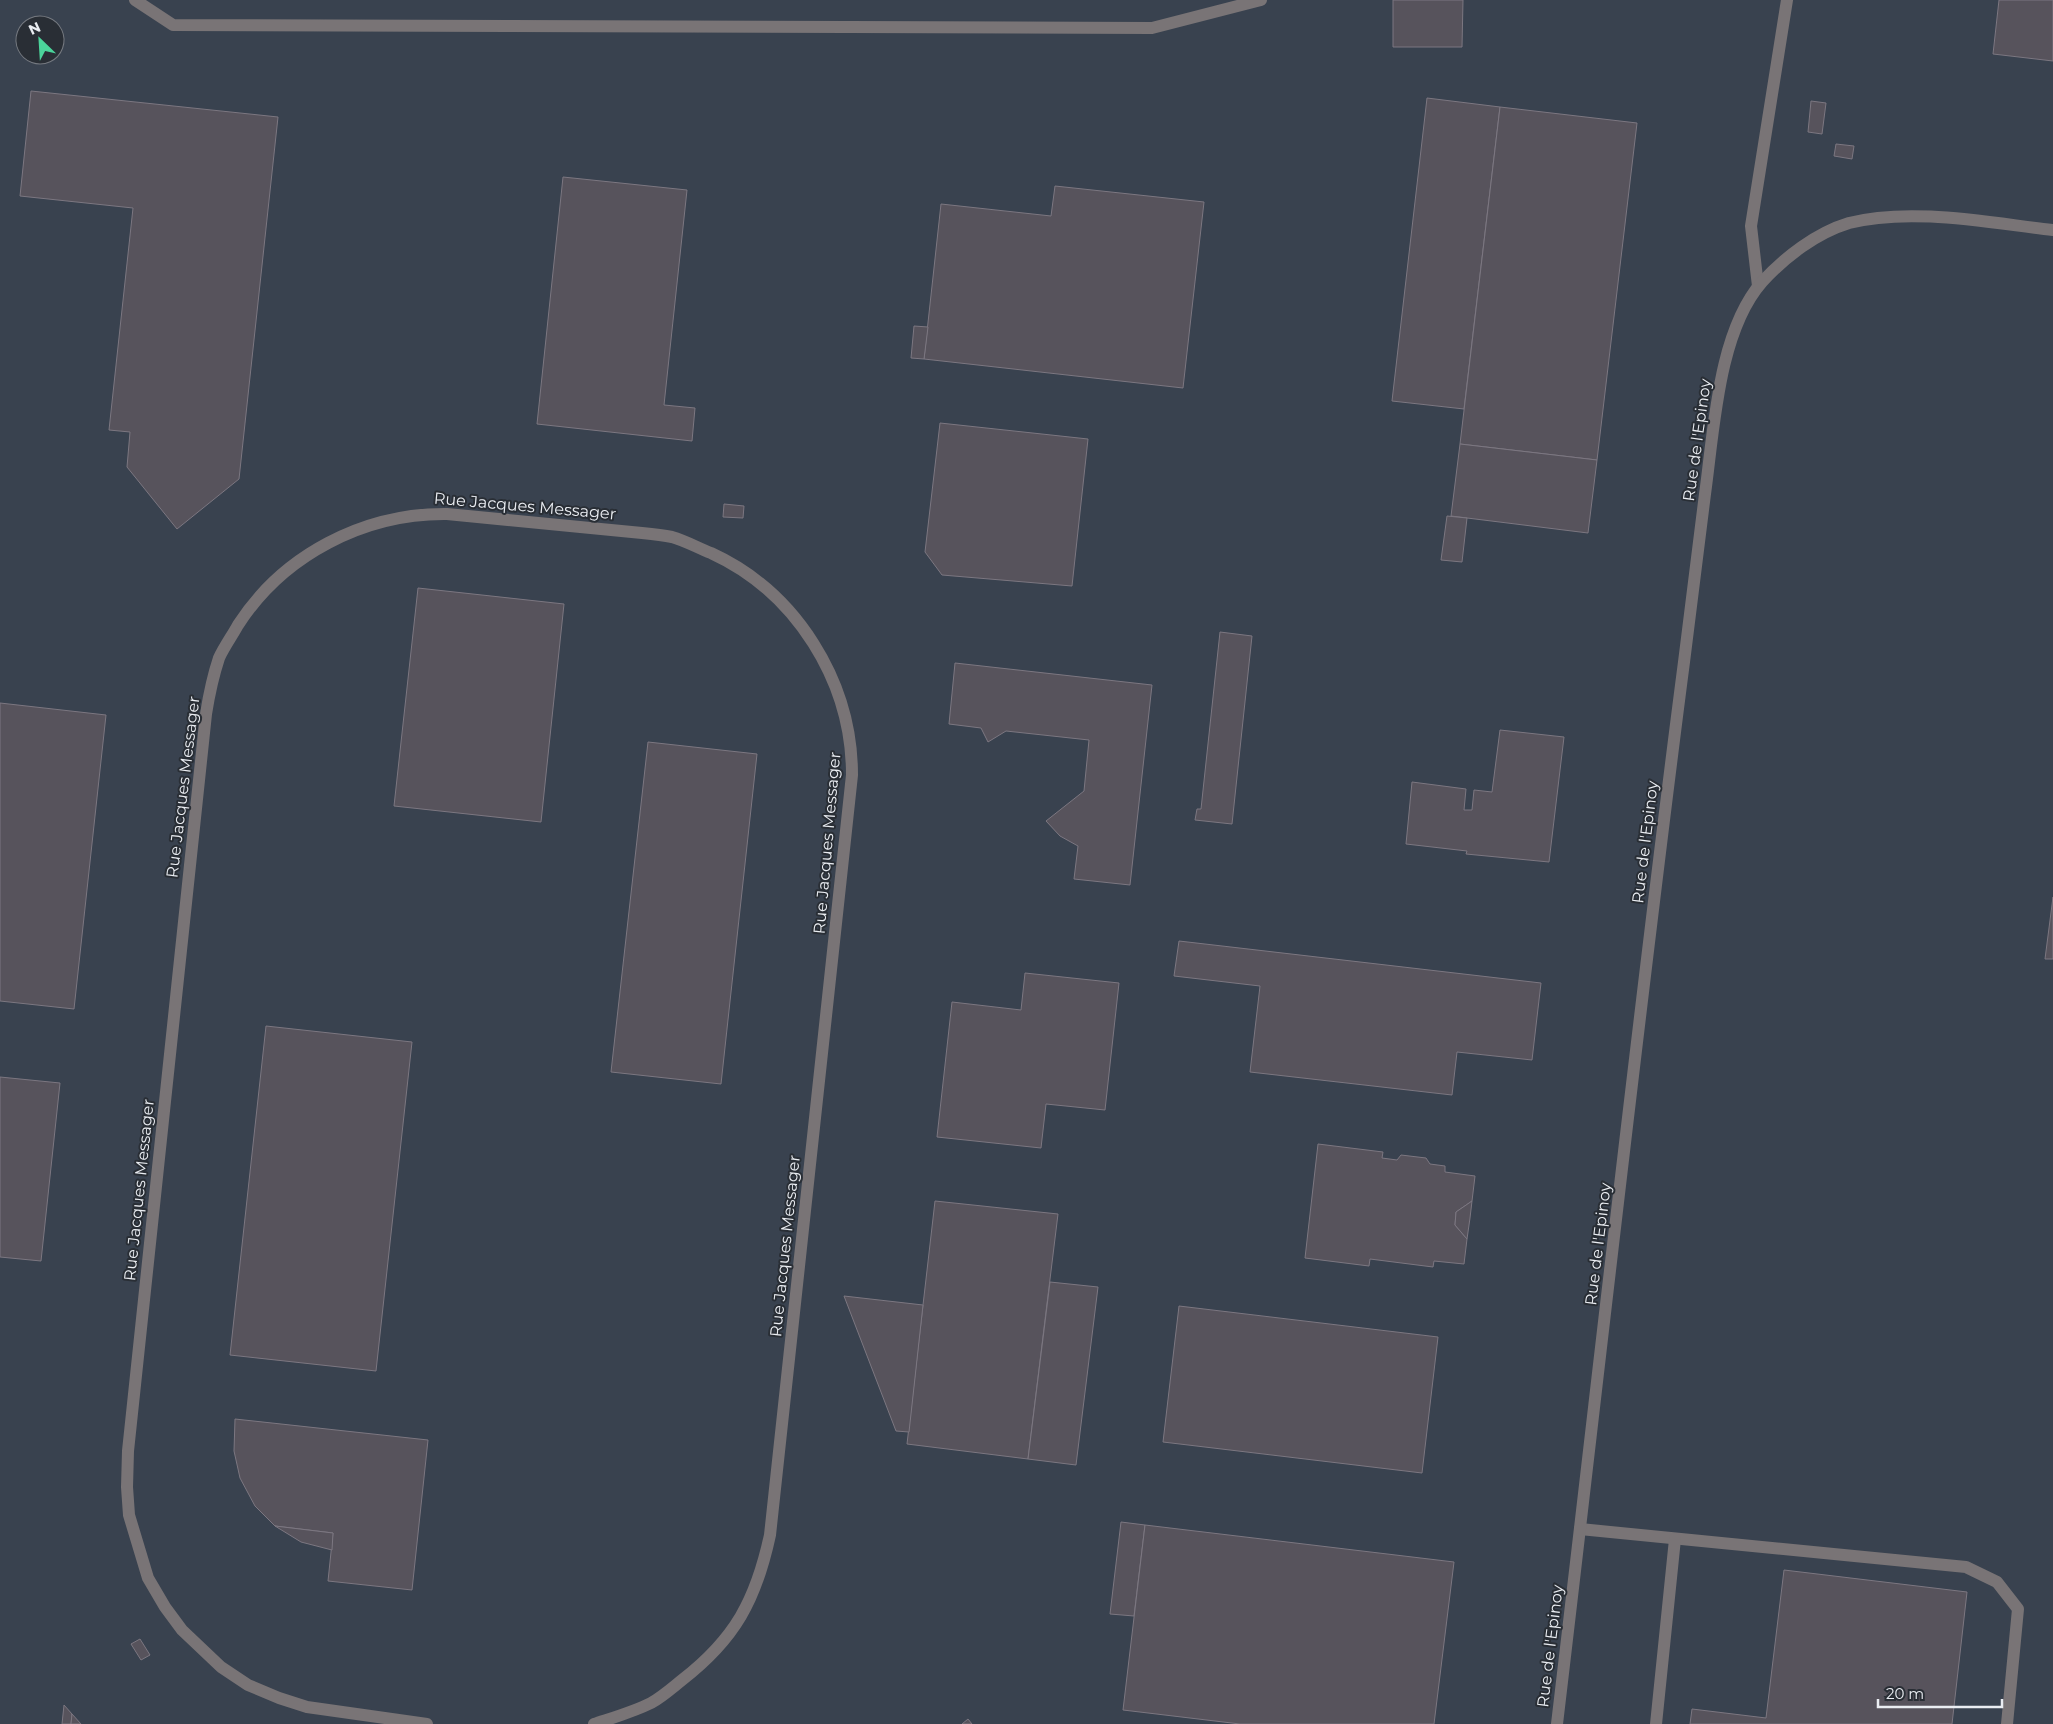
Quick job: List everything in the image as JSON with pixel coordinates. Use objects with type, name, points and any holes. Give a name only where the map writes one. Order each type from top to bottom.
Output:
[{"type":"street","points":[[135,0],[174,26],[1152,28],[1261,0]]},
{"type":"street","points":[[1758,286],[1751,226],[1788,0]]},
{"type":"street","name":"Rue de l'Epinoy","points":[[1557,1724],[1666,801],[1715,423],[1726,354],[1741,314],[1758,286],[1791,255],[1812,240],[1846,224],[1881,218],[1926,216],[2053,230]]},
{"type":"street","name":"Rue Jacques Messager","points":[[427,1724],[402,1723],[307,1707],[248,1685],[221,1667],[182,1630],[165,1607],[148,1578],[129,1515],[126,1487],[204,724],[211,686],[220,657],[246,613],[268,588],[290,568],[313,551],[336,538],[365,526],[421,514],[620,530],[672,538],[722,558],[758,580],[779,600],[799,623],[817,649],[833,680],[843,707],[852,750],[851,785],[796,1300],[770,1535],[765,1561],[741,1616],[722,1644],[701,1666],[650,1703],[594,1724]]},
{"type":"street","points":[[1580,1529],[1966,1567],[1997,1582],[2018,1609],[2007,1724]]},
{"type":"street","points":[[1656,1724],[1675,1539]]},
{"type":"shaded area","points":[[0,0],[2053,0],[2053,1724],[0,1724]]},
{"type":"building","points":[[1393,0],[1463,0],[1462,47],[1393,47]]},
{"type":"building","points":[[1999,0],[2053,0],[2053,61],[1993,54]]},
{"type":"building","points":[[31,91],[278,117],[239,479],[177,529],[127,467],[130,432],[109,430],[133,208],[20,196]]},
{"type":"building","points":[[1427,98],[1500,107],[1464,409],[1392,401]]},
{"type":"building","points":[[1811,101],[1826,103],[1822,134],[1808,132]]},
{"type":"building","points":[[1500,107],[1637,123],[1597,460],[1460,444]]},
{"type":"building","points":[[1836,144],[1854,146],[1852,159],[1834,156]]},
{"type":"building","points":[[563,177],[687,190],[664,405],[695,408],[692,441],[537,424]]},
{"type":"building","points":[[1055,186],[1204,202],[1183,388],[924,359],[941,204],[1051,216]]},
{"type":"building","points":[[914,326],[928,327],[924,359],[911,358]]},
{"type":"building","points":[[940,423],[1088,439],[1072,586],[942,575],[925,552]]},
{"type":"building","points":[[1460,444],[1597,460],[1588,533],[1451,516]]},
{"type":"building","points":[[724,504],[744,506],[743,518],[723,517]]},
{"type":"building","points":[[1447,516],[1467,518],[1462,562],[1441,560]]},
{"type":"building","points":[[418,588],[564,604],[541,822],[394,806]]},
{"type":"building","points":[[1220,632],[1252,636],[1232,824],[1195,820],[1197,809],[1201,809]]},
{"type":"building","points":[[955,663],[1152,685],[1130,885],[1074,879],[1078,846],[1060,836],[1046,821],[1084,791],[1089,740],[1006,731],[988,742],[981,728],[949,724]]},
{"type":"building","points":[[0,703],[106,715],[74,1009],[0,1001]]},
{"type":"building","points":[[1500,730],[1564,737],[1549,862],[1466,854],[1467,851],[1406,844],[1412,782],[1466,789],[1464,810],[1472,810],[1474,790],[1492,792]]},
{"type":"building","points":[[648,742],[757,754],[721,1084],[611,1072]]},
{"type":"building","points":[[2053,897],[2053,959],[2045,959]]},
{"type":"building","points":[[1179,941],[1541,983],[1532,1060],[1457,1052],[1452,1095],[1250,1072],[1260,986],[1174,976]]},
{"type":"building","points":[[1025,973],[1119,983],[1105,1110],[1046,1104],[1041,1148],[937,1137],[952,1002],[1021,1010]]},
{"type":"building","points":[[266,1026],[412,1042],[376,1371],[230,1355]]},
{"type":"building","points":[[0,1077],[60,1083],[41,1261],[0,1257]]},
{"type":"building","points":[[1318,1144],[1383,1152],[1382,1158],[1397,1160],[1401,1155],[1426,1158],[1430,1164],[1445,1166],[1445,1172],[1475,1176],[1472,1201],[1456,1212],[1455,1225],[1467,1239],[1464,1264],[1434,1261],[1433,1267],[1370,1259],[1369,1266],[1305,1258]]},
{"type":"building","points":[[935,1201],[1058,1214],[1028,1459],[907,1444]]},
{"type":"building","points":[[1472,1201],[1467,1239],[1455,1225],[1456,1212]]},
{"type":"building","points":[[1050,1282],[1098,1287],[1076,1465],[1028,1459]]},
{"type":"building","points":[[844,1296],[923,1305],[909,1432],[896,1431]]},
{"type":"building","points":[[1179,1306],[1438,1337],[1422,1473],[1163,1442]]},
{"type":"building","points":[[235,1419],[428,1440],[412,1590],[328,1581],[333,1533],[275,1526],[255,1506],[240,1478],[234,1451]]},
{"type":"building","points":[[1121,1522],[1145,1525],[1134,1616],[1110,1614]]},
{"type":"building","points":[[1145,1525],[1454,1562],[1434,1724],[1240,1724],[1123,1710]]},
{"type":"building","points":[[275,1526],[333,1533],[332,1550],[301,1542]]},
{"type":"building","points":[[1784,1570],[1967,1592],[1952,1724],[1690,1724],[1692,1709],[1766,1718]]},
{"type":"building","points":[[140,1639],[150,1655],[141,1660],[131,1644]]},
{"type":"building","points":[[64,1705],[72,1714],[71,1724],[62,1724]]},
{"type":"building","points":[[72,1714],[81,1724],[71,1724]]},
{"type":"building","points":[[968,1719],[972,1724],[962,1724]]}]
